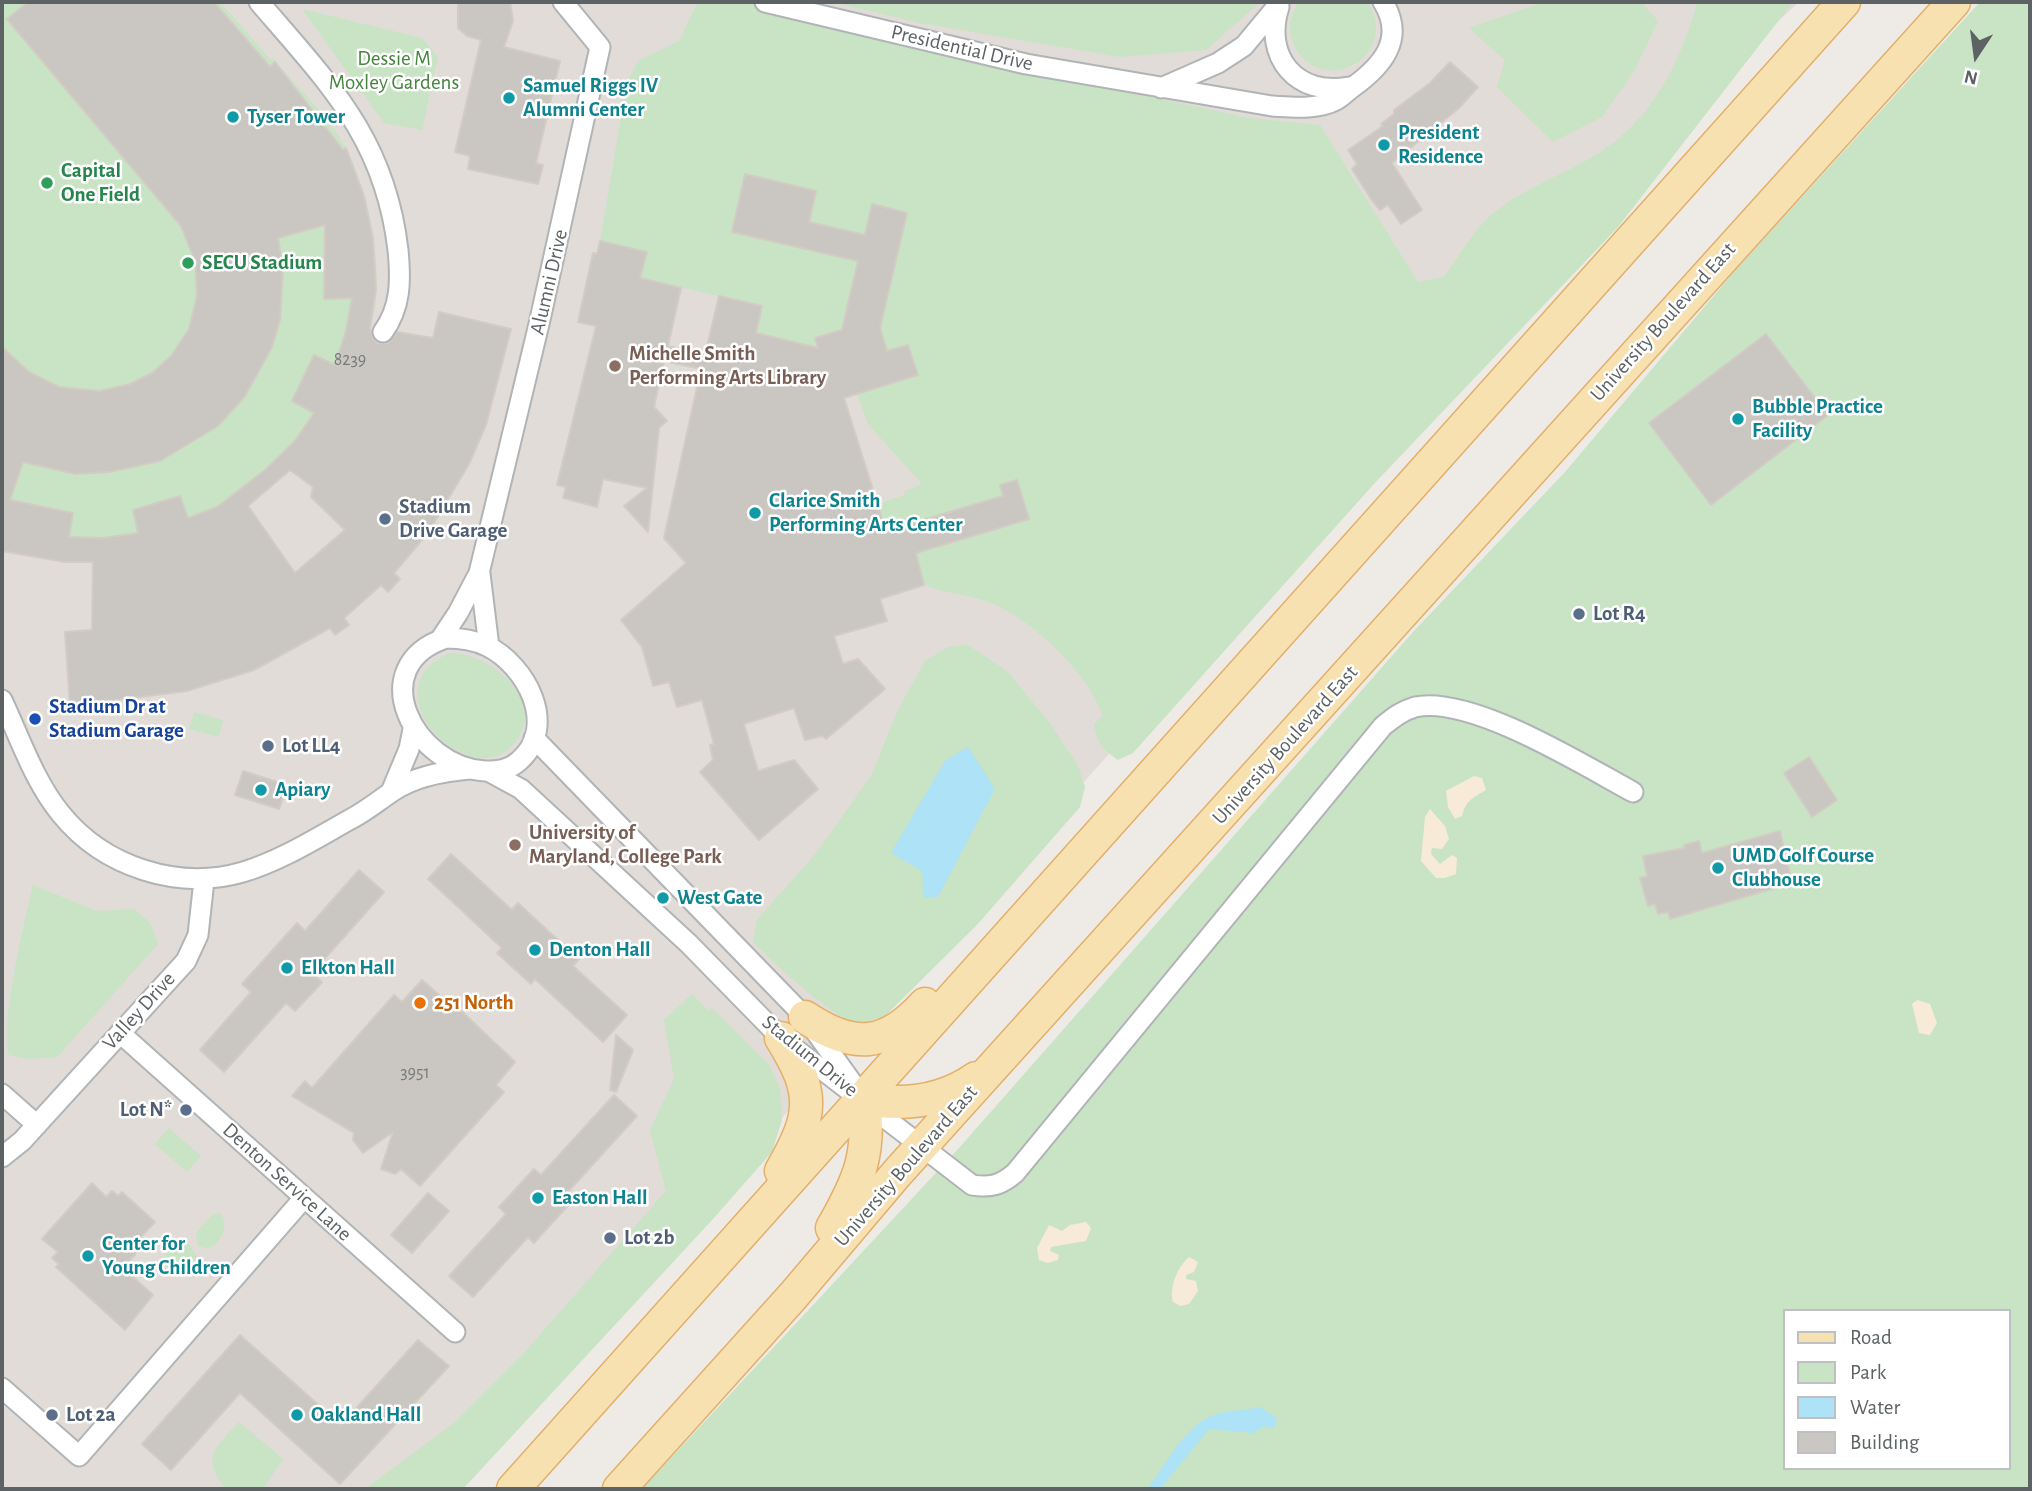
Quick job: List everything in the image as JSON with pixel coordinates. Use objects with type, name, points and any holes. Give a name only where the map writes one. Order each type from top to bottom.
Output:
[{"type":"main road","points":[[1809,40],[1826,2]]},
{"type":"main road","points":[[513,1489],[1844,2]]},
{"type":"main road","name":"University Boulevard East","points":[[619,1489],[793,1296],[921,1147],[1954,2]]},
{"type":"main road","points":[[805,1017],[836,1036],[848,1039],[871,1039],[905,1027],[1000,922],[1036,902]]},
{"type":"main road","points":[[747,1227],[797,1143],[807,1116],[805,1082],[781,1038]]},
{"type":"main road","points":[[864,1099],[908,1103],[932,1099],[973,1080],[1012,1046]]},
{"type":"main road","points":[[793,1296],[858,1183],[865,1154],[864,1099]]},
{"type":"street","points":[[259,2],[335,91],[376,158],[396,231],[401,289],[393,318],[383,332]]},
{"type":"street","name":"Alumni Drive","points":[[480,573],[539,324],[600,47],[563,2]]},
{"type":"street","name":"Presidential Drive","points":[[765,2],[1026,64],[1272,106],[1306,108],[1335,101],[1378,68],[1387,54],[1391,29],[1385,3]]},
{"type":"street","points":[[1161,88],[1218,63],[1244,46],[1280,3]]},
{"type":"street","points":[[1280,3],[1274,23],[1274,44],[1282,62],[1296,78],[1314,87],[1334,90],[1354,86]]},
{"type":"street","points":[[479,770],[438,755],[413,729],[404,703],[404,683],[414,661],[440,640],[480,573]]},
{"type":"street","points":[[480,573],[489,647]]},
{"type":"street","points":[[2,700],[47,795],[79,833],[97,848],[137,868],[178,878],[204,880],[245,872],[278,858],[351,819],[391,792],[417,780],[513,766],[528,751],[534,738],[537,716],[531,690],[509,661],[489,647],[466,639],[440,640]]},
{"type":"street","points":[[864,1099],[972,1185],[989,1188],[1016,1174],[1383,726],[1399,712],[1429,706],[1484,718],[1633,792]]},
{"type":"street","points":[[391,792],[409,749],[413,729]]},
{"type":"street","name":"Stadium Drive","points":[[534,738],[805,1017],[864,1099]]},
{"type":"street","name":"Stadium Drive","points":[[479,770],[521,789],[701,956],[781,1038],[864,1099]]},
{"type":"street","name":"Valley Drive","points":[[2,1157],[37,1125],[194,949],[204,880]]},
{"type":"street","name":"Denton Service Lane","points":[[120,1033],[454,1332]]},
{"type":"street","points":[[2,1094],[37,1125]]},
{"type":"street","points":[[2,1388],[79,1456],[304,1198]]},
{"type":"shaded area","name":"University of Maryland, College Park","points":[[2,2],[1799,2],[1711,84],[765,1137],[403,1489],[2,1489]]},
{"type":"green space","name":"SECU Stadium","points":[[2,2],[220,2],[270,59],[273,58],[340,138],[356,170],[374,242],[377,293],[368,337],[344,388],[296,475],[290,470],[249,505],[252,512],[102,562],[65,562],[18,554],[21,535],[2,529]]},
{"type":"green space","points":[[698,2],[742,2],[1164,100],[1250,118],[1320,125],[1418,282],[1444,277],[1489,217],[1517,197],[1595,156],[1641,117],[1654,100],[1675,62],[1697,2],[1793,2],[1618,227],[1373,485],[1133,753],[1118,760],[1105,749],[1097,736],[1094,724],[1103,716],[1096,699],[1072,666],[1041,635],[991,603],[924,585],[916,553],[1029,519],[1017,481],[1000,485],[1003,496],[886,531],[877,504],[905,495],[904,491],[922,484],[868,424],[857,394],[918,374],[908,345],[887,351],[880,328],[907,213],[872,204],[865,235],[809,222],[815,191],[745,174],[732,232],[858,261],[842,330],[815,337],[818,348],[756,333],[762,306],[640,278],[647,252],[600,241],[627,82],[638,61],[679,41]]},
{"type":"green space","points":[[832,2],[1260,2],[1206,50],[1120,57],[920,23]]},
{"type":"green space","points":[[1299,2],[1368,2],[1376,22],[1374,40],[1366,55],[1353,65],[1337,70],[1320,69],[1305,60],[1293,43],[1290,32],[1293,12]]},
{"type":"green space","points":[[1544,2],[1643,4],[1658,21],[1634,71],[1602,117],[1553,142],[1497,87],[1505,60],[1469,28]]},
{"type":"green space","points":[[1980,2],[2030,2],[2030,1489],[642,1489],[959,1148],[1413,632],[1565,472],[1739,266]]},
{"type":"green space","name":"Dessie M Moxley Gardens","points":[[302,9],[422,38],[438,57],[422,130],[384,123]]},
{"type":"green space","points":[[968,645],[1008,672],[1052,726],[1078,766],[1085,787],[1080,807],[977,925],[884,1017],[855,1025],[814,997],[753,942],[757,920],[818,851],[871,776],[898,710],[925,661],[948,647]]},
{"type":"green space","points":[[449,653],[466,655],[498,671],[511,683],[521,698],[525,713],[523,729],[513,745],[494,757],[473,756],[452,747],[433,731],[421,711],[418,690],[426,670]]},
{"type":"green space","points":[[194,712],[223,720],[219,737],[189,729]]},
{"type":"green space","points":[[33,885],[96,911],[134,909],[150,923],[158,944],[57,1057],[30,1059],[9,1055],[7,1040],[14,973]]},
{"type":"green space","points":[[692,994],[710,1012],[711,1007],[769,1065],[780,1088],[782,1120],[772,1152],[463,1489],[365,1489],[454,1423],[525,1352],[666,1191],[650,1130],[674,1079],[664,1020]]},
{"type":"green space","points":[[169,1128],[201,1156],[187,1172],[155,1144]]},
{"type":"green space","points":[[221,1213],[224,1229],[221,1238],[209,1249],[198,1246],[196,1233],[213,1214]]},
{"type":"green space","points":[[176,1241],[189,1244],[197,1256],[189,1268],[173,1271],[163,1264],[166,1249]]},
{"type":"green space","points":[[239,1422],[283,1459],[263,1489],[226,1489],[214,1469],[214,1453]]},
{"type":"sand","points":[[1474,776],[1482,778],[1486,790],[1471,800],[1462,816],[1455,819],[1448,807],[1446,791]]},
{"type":"sand","points":[[1430,809],[1445,826],[1449,839],[1442,849],[1432,848],[1431,854],[1440,864],[1452,855],[1457,858],[1456,874],[1445,878],[1436,878],[1421,861],[1425,817]]},
{"type":"sand","points":[[1917,1000],[1930,1004],[1937,1023],[1930,1035],[1919,1033],[1912,1004]]},
{"type":"sand","points":[[1086,1222],[1091,1228],[1086,1241],[1051,1247],[1050,1251],[1059,1255],[1058,1260],[1048,1263],[1039,1260],[1037,1248],[1049,1225],[1062,1231],[1070,1225]]},
{"type":"sand","points":[[1189,1257],[1198,1262],[1194,1272],[1186,1275],[1186,1279],[1196,1281],[1198,1291],[1189,1304],[1180,1306],[1173,1302],[1173,1284],[1181,1266]]},
{"type":"water","points":[[968,747],[995,789],[938,897],[924,898],[922,871],[891,853],[945,761]]},
{"type":"water","points":[[1261,1407],[1277,1419],[1274,1429],[1265,1426],[1253,1433],[1209,1429],[1160,1489],[1147,1489],[1196,1426],[1217,1414]]},
{"type":"building","points":[[28,2],[214,2],[270,67],[275,62],[343,150],[346,148],[364,196],[373,238],[376,289],[370,328],[377,343],[388,343],[397,332],[433,338],[439,312],[511,329],[486,425],[469,464],[428,533],[394,573],[400,579],[388,592],[381,585],[344,618],[349,625],[335,635],[330,628],[254,670],[187,691],[70,706],[65,632],[92,630],[93,562],[65,562],[2,551],[2,347],[29,372],[59,387],[100,391],[130,384],[152,373],[171,356],[189,329],[197,296],[195,261],[181,226],[7,19]],"holes":[[[325,225],[324,299],[352,298],[346,331],[335,365],[314,355],[292,401],[314,413],[295,441],[265,470],[217,507],[188,518],[180,496],[133,510],[138,533],[103,538],[69,537],[73,513],[10,500],[23,462],[75,474],[109,472],[160,461],[218,426],[245,396],[272,347],[280,320],[283,268],[278,238]],[[290,470],[313,487],[311,497],[345,530],[295,573],[248,506]]]},
{"type":"building","name":"Samuel Riggs IV Alumni Center","points":[[458,2],[510,2],[513,21],[504,47],[560,61],[536,163],[543,165],[538,184],[468,169],[470,156],[455,152],[481,40],[467,36],[458,28]]},
{"type":"building","name":"President Residence","points":[[1450,62],[1478,87],[1459,108],[1392,163],[1422,210],[1401,224],[1388,205],[1380,210],[1371,199],[1352,169],[1357,164],[1348,150],[1383,126],[1381,124],[1394,114],[1394,110],[1430,83]]},
{"type":"building","name":"Clarice Smith Performing Arts Center","points":[[745,174],[816,191],[809,222],[865,235],[872,204],[907,213],[880,328],[887,351],[908,345],[918,375],[844,398],[886,531],[1003,496],[1000,485],[1017,480],[1029,519],[916,553],[924,585],[880,599],[887,621],[834,636],[843,664],[858,659],[885,689],[826,739],[822,736],[805,740],[794,708],[744,724],[758,771],[794,760],[818,789],[759,840],[700,772],[713,760],[710,745],[714,744],[702,700],[677,707],[669,682],[653,686],[642,647],[621,620],[686,563],[664,538],[701,369],[664,361],[654,407],[667,421],[659,428],[648,532],[624,506],[647,488],[603,479],[597,507],[563,498],[566,487],[557,485],[596,326],[578,322],[593,253],[597,254],[600,241],[647,252],[640,278],[681,288],[668,346],[705,355],[719,296],[762,306],[756,333],[818,348],[815,338],[842,330],[858,261],[732,232]]},
{"type":"building","name":"Bubble Practice Facility","points":[[1766,334],[1828,415],[1711,505],[1649,423]]},
{"type":"building","points":[[1809,757],[1837,800],[1812,817],[1784,773]]},
{"type":"building","name":"Apiary","points":[[243,771],[287,785],[279,809],[235,795]]},
{"type":"building","name":"UMD Golf Course Clubhouse","points":[[1780,831],[1792,883],[1670,919],[1668,912],[1658,914],[1655,904],[1648,906],[1640,878],[1647,876],[1643,856],[1685,848],[1684,845],[1699,841],[1702,853]]},
{"type":"building","name":"Denton Hall","points":[[451,854],[512,910],[518,903],[579,959],[573,966],[627,1015],[603,1042],[535,979],[531,984],[497,953],[502,948],[428,879]]},
{"type":"building","name":"Elkton Hall","points":[[359,870],[384,892],[312,973],[322,982],[316,989],[295,1011],[286,1003],[224,1072],[200,1050],[251,992],[242,984],[297,923],[305,931]]},
{"type":"building","points":[[422,980],[453,1007],[455,1005],[515,1062],[496,1085],[504,1092],[420,1186],[401,1169],[395,1174],[381,1169],[393,1132],[363,1153],[353,1140],[354,1133],[292,1096],[305,1081],[312,1088],[394,995],[402,1002]]},
{"type":"building","points":[[616,1035],[633,1050],[616,1092],[610,1090]]},
{"type":"building","name":"Easton Hall","points":[[614,1095],[637,1116],[565,1195],[572,1201],[534,1243],[528,1237],[473,1297],[449,1276],[506,1214],[499,1207],[534,1169],[541,1175]]},
{"type":"building","name":"Center for Young Children","points":[[92,1183],[106,1197],[112,1191],[118,1196],[122,1192],[155,1222],[140,1238],[145,1243],[123,1268],[153,1295],[125,1330],[56,1267],[59,1264],[52,1258],[58,1252],[42,1239]]},
{"type":"building","points":[[428,1193],[449,1211],[412,1253],[391,1235]]},
{"type":"building","name":"Oakland Hall","points":[[240,1335],[341,1425],[418,1340],[449,1366],[340,1484],[240,1393],[171,1470],[142,1444]]},
{"type":"place","name":"Samuel Riggs IV Alumni Center","points":[[509,98]]},
{"type":"place","name":"Tyser Tower","points":[[233,117]]},
{"type":"place","name":"President Residence","points":[[1384,145]]},
{"type":"place","name":"Capital One Field","points":[[47,183]]},
{"type":"place","name":"SECU Stadium","points":[[188,263]]},
{"type":"place","name":"Michelle Smith Performing Arts Library","points":[[615,366]]},
{"type":"place","name":"Bubble Practice Facility","points":[[1738,419]]},
{"type":"place","name":"Clarice Smith Performing Arts Center","points":[[755,513]]},
{"type":"place","name":"Stadium Drive Garage","points":[[385,519]]},
{"type":"place","name":"Lot R4","points":[[1579,614]]},
{"type":"place","name":"Stadium Dr at Stadium Garage","points":[[35,719]]},
{"type":"place","name":"Lot LL4","points":[[268,746]]},
{"type":"place","name":"Apiary","points":[[261,790]]},
{"type":"place","name":"University of Maryland, College Park","points":[[515,845]]},
{"type":"place","name":"UMD Golf Course Clubhouse","points":[[1718,868]]},
{"type":"place","name":"West Gate","points":[[663,898]]},
{"type":"place","name":"Denton Hall","points":[[535,950]]},
{"type":"place","name":"Elkton Hall","points":[[287,968]]},
{"type":"place","name":"251 North","points":[[420,1003]]},
{"type":"place","name":"Lot N*","points":[[186,1110]]},
{"type":"place","name":"Easton Hall","points":[[538,1198]]},
{"type":"place","name":"Lot 2b","points":[[610,1238]]},
{"type":"place","name":"Center for Young Children","points":[[88,1256]]},
{"type":"place","name":"Lot 2a","points":[[52,1415]]},
{"type":"place","name":"Oakland Hall","points":[[297,1415]]}]
